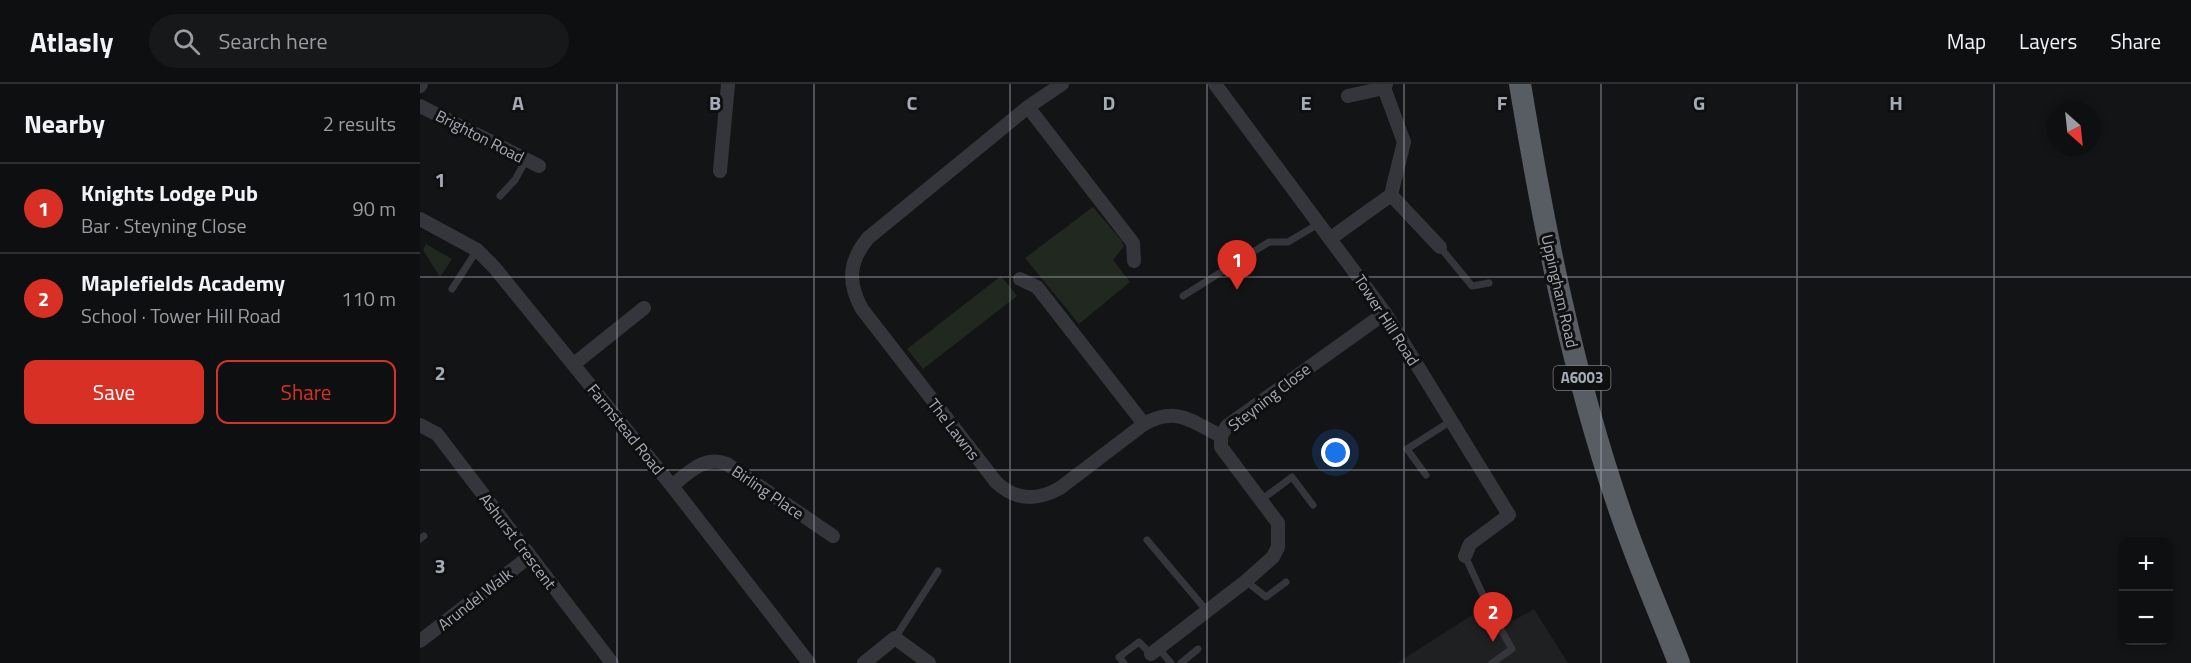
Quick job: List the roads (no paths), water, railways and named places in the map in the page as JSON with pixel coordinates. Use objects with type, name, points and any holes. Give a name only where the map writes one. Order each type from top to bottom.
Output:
[{"type":"highway","name":"Uppingham Road","points":[[1520,84],[1540,204],[1561,304],[1622,516],[1679,663]]},
{"type":"street","points":[[721,171],[728,84]]},
{"type":"street","name":"The Lawns","points":[[1062,84],[1028,107],[868,238],[858,251],[852,265],[851,284],[854,296],[996,483],[1009,493],[1021,497],[1046,496],[1156,417],[1172,414],[1186,417],[1221,436]]},
{"type":"street","name":"Tower Hill Road","points":[[1215,84],[1385,313],[1509,515],[1470,544],[1465,556]]},
{"type":"street","points":[[1331,238],[1391,195],[1404,142],[1385,86],[1348,96]]},
{"type":"street","name":"Brighton Road","points":[[420,106],[539,166]]},
{"type":"street","points":[[1028,107],[1133,243],[1134,261]]},
{"type":"street","points":[[1391,195],[1440,247]]},
{"type":"street","name":"Farmstead Road","points":[[420,219],[477,250],[513,289],[672,486],[809,663]]},
{"type":"street","points":[[1020,279],[1037,286],[1144,424]]},
{"type":"street","points":[[574,364],[644,308]]},
{"type":"street","name":"Steyning Close","points":[[1155,651],[1246,581],[1273,557],[1278,547],[1278,523],[1227,458],[1221,447],[1221,436],[1227,426],[1385,313]]},
{"type":"street","name":"Ashurst Crescent","points":[[420,425],[437,434],[612,663]]},
{"type":"street","name":"Birling Place","points":[[672,486],[704,462],[717,460],[727,464],[833,536]]},
{"type":"street","name":"Arundel Walk","points":[[420,641],[529,557]]},
{"type":"street","points":[[864,663],[895,638],[929,663]]},
{"type":"lane","points":[[500,196],[515,180],[526,160]]},
{"type":"lane","points":[[1183,296],[1269,242],[1288,242],[1320,223]]},
{"type":"lane","points":[[1440,247],[1472,286],[1490,284]]},
{"type":"lane","points":[[452,289],[477,250]]},
{"type":"lane","points":[[1426,475],[1407,449],[1451,421]]},
{"type":"lane","points":[[1261,500],[1292,477],[1313,505]]},
{"type":"lane","points":[[1148,540],[1207,611]]},
{"type":"lane","points":[[1465,556],[1489,608],[1512,649],[1492,663]]},
{"type":"lane","points":[[895,638],[938,571]]},
{"type":"lane","points":[[1246,581],[1266,597],[1286,582]]},
{"type":"lane","points":[[1124,663],[1119,657],[1139,642],[1171,663]]},
{"type":"lane","points":[[1181,663],[1198,649]]},
{"type":"place","name":"Knights Lodge Pub","points":[[1237,290]]},
{"type":"place","name":"Maplefields Academy","points":[[1493,642]]}]
